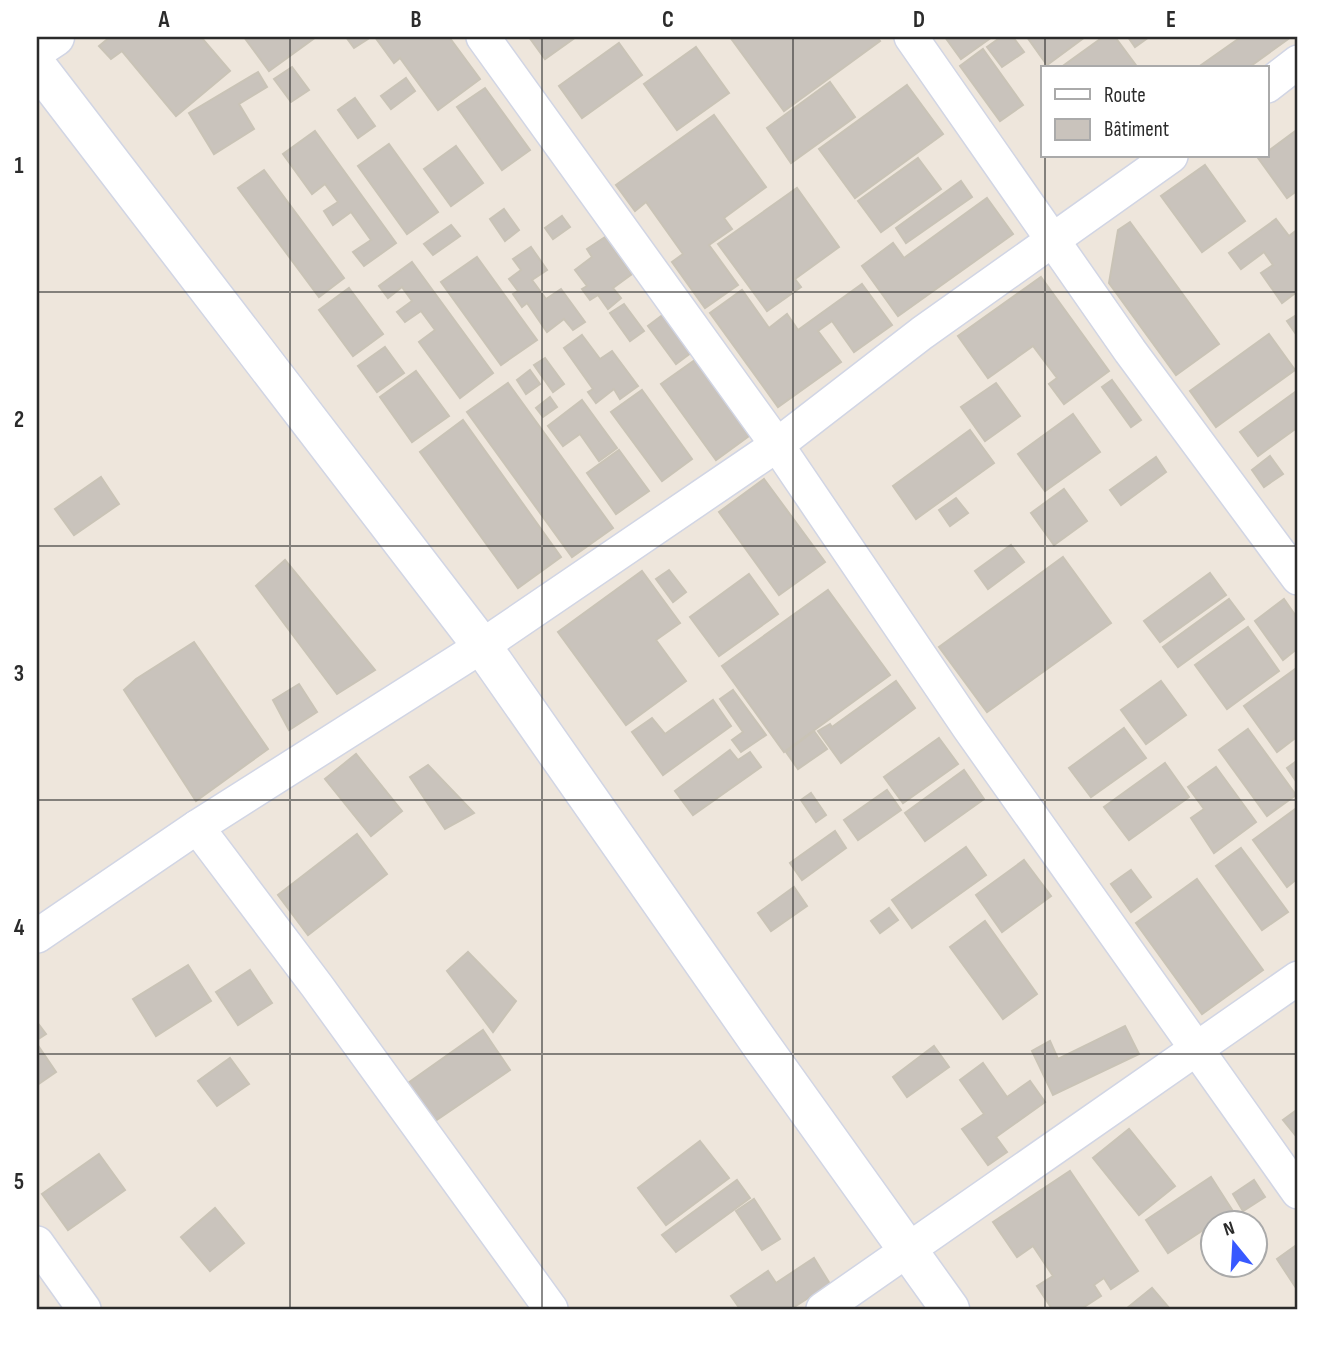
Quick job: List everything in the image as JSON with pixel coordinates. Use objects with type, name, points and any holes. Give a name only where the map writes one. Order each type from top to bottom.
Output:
[{"type":"street","points":[[37,49],[55,37]]},
{"type":"street","points":[[483,37],[777,445],[969,728],[1298,1192]]},
{"type":"street","points":[[911,37],[1053,242],[1298,578]]},
{"type":"street","points":[[1268,85],[1298,62]]},
{"type":"street","points":[[37,66],[482,646],[950,1309]]},
{"type":"street","points":[[37,936],[197,827],[482,646],[777,445],[922,333],[1168,158]]},
{"type":"street","points":[[197,827],[325,997],[551,1309]]},
{"type":"street","points":[[822,1309],[1298,978]]},
{"type":"street","points":[[37,1243],[84,1309]]},
{"type":"building","points":[[110,37],[201,37],[230,71],[176,116],[122,51],[111,59],[99,46]]},
{"type":"building","points":[[244,37],[316,37],[269,71]]},
{"type":"building","points":[[346,37],[371,37],[354,48]]},
{"type":"building","points":[[375,37],[449,37],[480,79],[438,110],[400,58],[394,63]]},
{"type":"building","points":[[529,37],[576,37],[545,59]]},
{"type":"building","points":[[730,37],[877,37],[880,41],[784,111]]},
{"type":"building","points":[[945,37],[992,37],[961,59]]},
{"type":"building","points":[[1001,37],[1013,37],[1024,52],[1002,67],[987,47]]},
{"type":"building","points":[[1027,37],[1085,37],[1047,65]]},
{"type":"building","points":[[1103,37],[1115,37],[1137,66],[1063,66]]},
{"type":"building","points":[[1128,37],[1149,37],[1135,47]]},
{"type":"building","points":[[1241,37],[1291,37],[1251,66],[1200,66]]},
{"type":"building","points":[[619,43],[642,75],[582,118],[559,86]]},
{"type":"building","points":[[696,47],[729,93],[677,130],[644,84]]},
{"type":"building","points":[[983,49],[1023,105],[1000,121],[960,66]]},
{"type":"building","points":[[292,67],[309,90],[291,102],[274,79]]},
{"type":"building","points":[[258,72],[267,87],[239,104],[254,129],[214,154],[189,113]]},
{"type":"building","points":[[406,78],[415,91],[391,109],[381,96]]},
{"type":"building","points":[[830,82],[855,117],[791,163],[767,128]]},
{"type":"building","points":[[907,85],[943,134],[855,198],[819,149]]},
{"type":"building","points":[[485,88],[530,150],[502,170],[457,107]]},
{"type":"building","points":[[355,98],[375,126],[358,138],[338,110]]},
{"type":"building","points":[[714,115],[766,187],[724,218],[732,229],[709,245],[738,285],[705,308],[672,262],[683,254],[646,202],[635,211],[616,185]]},
{"type":"building","points":[[1298,129],[1298,190],[1287,198],[1258,158],[1268,158],[1268,151]]},
{"type":"building","points":[[315,131],[396,243],[364,266],[353,252],[371,240],[351,212],[333,225],[324,211],[338,202],[325,184],[312,194],[283,154]]},
{"type":"building","points":[[389,144],[438,212],[407,234],[358,166]]},
{"type":"building","points":[[456,146],[483,183],[451,206],[424,169]]},
{"type":"building","points":[[918,158],[941,189],[881,232],[858,201]]},
{"type":"building","points":[[1205,165],[1245,221],[1202,252],[1161,196]]},
{"type":"building","points":[[264,170],[344,278],[319,297],[238,188]]},
{"type":"building","points":[[961,181],[972,197],[906,243],[896,228]]},
{"type":"building","points":[[797,188],[839,247],[795,279],[801,287],[767,311],[718,244]]},
{"type":"building","points":[[987,198],[1013,234],[898,316],[862,266],[893,243],[904,258]]},
{"type":"building","points":[[504,209],[519,230],[505,241],[490,219]]},
{"type":"building","points":[[562,216],[570,227],[553,239],[545,228]]},
{"type":"building","points":[[1276,219],[1289,236],[1298,229],[1298,291],[1282,303],[1261,273],[1273,265],[1264,252],[1241,269],[1229,253]]},
{"type":"building","points":[[1130,222],[1219,344],[1176,375],[1109,283],[1118,230]]},
{"type":"building","points":[[451,225],[460,236],[433,255],[424,244]]},
{"type":"building","points":[[605,237],[632,274],[613,288],[621,298],[608,309],[598,295],[590,300],[582,289],[587,286],[575,270],[592,257],[587,249]]},
{"type":"building","points":[[531,247],[547,270],[532,280],[546,299],[561,289],[585,322],[573,330],[564,319],[547,332],[527,303],[522,307],[513,294],[518,291],[509,279],[521,270],[513,259]]},
{"type":"building","points":[[477,257],[537,340],[501,365],[441,282]]},
{"type":"building","points":[[412,262],[493,373],[460,398],[419,342],[435,330],[421,311],[405,322],[397,312],[412,301],[402,287],[388,298],[379,286]]},
{"type":"building","points":[[1041,277],[1109,371],[1064,404],[1049,384],[1057,378],[1033,346],[988,378],[958,336]]},
{"type":"building","points":[[862,284],[892,325],[854,352],[832,321],[818,331],[841,362],[778,407],[710,313],[742,290],[769,328],[787,314],[798,330]]},
{"type":"building","points":[[349,288],[383,334],[353,356],[319,310]]},
{"type":"building","points":[[624,304],[644,331],[630,341],[610,313]]},
{"type":"building","points":[[664,314],[692,352],[676,364],[648,326]]},
{"type":"building","points":[[1298,314],[1298,337],[1287,321]]},
{"type":"building","points":[[1269,334],[1295,370],[1216,427],[1190,391]]},
{"type":"building","points":[[582,335],[600,359],[612,351],[638,386],[620,399],[614,389],[596,403],[588,392],[593,389],[564,348]]},
{"type":"building","points":[[385,347],[404,373],[377,392],[358,366]]},
{"type":"building","points":[[545,358],[564,384],[553,392],[534,365]]},
{"type":"building","points":[[695,360],[749,436],[716,460],[661,384]]},
{"type":"building","points":[[530,370],[540,384],[526,394],[517,380]]},
{"type":"building","points":[[416,371],[449,416],[412,442],[380,397]]},
{"type":"building","points":[[1112,380],[1141,420],[1131,427],[1102,387]]},
{"type":"building","points":[[508,383],[613,528],[572,557],[467,412]]},
{"type":"building","points":[[996,383],[1020,416],[985,441],[961,407]]},
{"type":"building","points":[[642,390],[692,459],[662,481],[611,412]]},
{"type":"building","points":[[1298,390],[1298,427],[1258,456],[1240,432]]},
{"type":"building","points":[[550,397],[557,407],[543,417],[536,408]]},
{"type":"building","points":[[582,400],[617,448],[599,461],[580,434],[563,446],[548,426]]},
{"type":"building","points":[[1073,414],[1100,452],[1045,491],[1018,454]]},
{"type":"building","points":[[463,420],[561,557],[518,588],[420,452]]},
{"type":"building","points":[[970,430],[994,463],[916,519],[893,486]]},
{"type":"building","points":[[619,450],[649,491],[616,514],[587,473]]},
{"type":"building","points":[[1270,456],[1283,474],[1264,487],[1252,470]]},
{"type":"building","points":[[1156,457],[1166,472],[1121,505],[1110,490]]},
{"type":"building","points":[[101,477],[119,504],[74,535],[55,509]]},
{"type":"building","points":[[764,479],[825,562],[779,595],[719,512]]},
{"type":"building","points":[[1064,489],[1087,521],[1054,545],[1031,513]]},
{"type":"building","points":[[956,498],[968,513],[950,526],[939,510]]},
{"type":"building","points":[[1011,545],[1024,562],[988,589],[975,571]]},
{"type":"building","points":[[1063,557],[1111,623],[987,712],[939,647]]},
{"type":"building","points":[[285,560],[375,670],[337,694],[256,586]]},
{"type":"building","points":[[669,570],[686,592],[673,602],[656,579]]},
{"type":"building","points":[[642,571],[680,623],[656,640],[686,681],[626,725],[558,632]]},
{"type":"building","points":[[1210,573],[1226,595],[1160,642],[1144,621]]},
{"type":"building","points":[[749,574],[778,614],[719,656],[690,617]]},
{"type":"building","points":[[828,590],[890,675],[784,752],[722,666]]},
{"type":"building","points":[[1229,599],[1244,619],[1178,667],[1163,647]]},
{"type":"building","points":[[1284,599],[1298,619],[1298,648],[1283,660],[1255,621]]},
{"type":"building","points":[[1248,627],[1279,671],[1227,709],[1195,665]]},
{"type":"building","points":[[194,642],[268,749],[196,801],[124,690],[136,679]]},
{"type":"building","points":[[1298,667],[1298,736],[1277,752],[1244,706]]},
{"type":"building","points":[[896,681],[915,708],[841,763],[818,731],[830,724],[832,727]]},
{"type":"building","points":[[1161,681],[1186,715],[1146,744],[1121,710]]},
{"type":"building","points":[[299,684],[317,712],[289,730],[273,700]]},
{"type":"building","points":[[733,690],[766,735],[741,752],[732,740],[743,732],[720,699]]},
{"type":"building","points":[[713,700],[731,726],[663,775],[632,732],[652,718],[665,734]]},
{"type":"building","points":[[1124,728],[1146,758],[1091,797],[1069,768]]},
{"type":"building","points":[[1248,729],[1296,795],[1267,816],[1219,750]]},
{"type":"building","points":[[814,731],[827,749],[798,769],[786,752]]},
{"type":"building","points":[[939,738],[958,764],[903,803],[884,777]]},
{"type":"building","points":[[730,750],[738,760],[750,752],[761,767],[693,815],[675,791]]},
{"type":"building","points":[[356,754],[402,811],[371,836],[325,779]]},
{"type":"building","points":[[1298,760],[1298,784],[1287,768]]},
{"type":"building","points":[[1165,763],[1189,797],[1129,840],[1104,807]]},
{"type":"building","points":[[428,765],[474,813],[445,829],[410,777]]},
{"type":"building","points":[[1216,767],[1256,822],[1214,853],[1191,818],[1204,809],[1188,787]]},
{"type":"building","points":[[964,770],[984,799],[925,841],[905,813]]},
{"type":"building","points":[[887,790],[901,810],[858,840],[844,820]]},
{"type":"building","points":[[811,793],[826,815],[816,822],[801,800]]},
{"type":"building","points":[[1298,807],[1298,878],[1287,887],[1253,840]]},
{"type":"building","points":[[835,831],[846,848],[802,880],[790,863]]},
{"type":"building","points":[[357,834],[387,874],[308,935],[278,895]]},
{"type":"building","points":[[966,847],[986,875],[912,928],[892,900]]},
{"type":"building","points":[[1241,848],[1288,912],[1262,930],[1216,866]]},
{"type":"building","points":[[1024,860],[1051,896],[1002,932],[976,895]]},
{"type":"building","points":[[1131,870],[1151,897],[1131,912],[1111,884]]},
{"type":"building","points":[[1197,879],[1263,970],[1202,1014],[1136,923]]},
{"type":"building","points":[[794,887],[807,906],[771,931],[758,913]]},
{"type":"building","points":[[889,908],[898,920],[880,933],[871,921]]},
{"type":"building","points":[[985,921],[1037,994],[1003,1019],[950,947]]},
{"type":"building","points":[[468,952],[516,1001],[493,1032],[447,971]]},
{"type":"building","points":[[188,965],[211,1001],[156,1036],[133,999]]},
{"type":"building","points":[[250,970],[272,1003],[238,1025],[216,992]]},
{"type":"building","points":[[37,1022],[46,1034],[37,1040]]},
{"type":"building","points":[[1125,1026],[1139,1054],[1053,1095],[1032,1051],[1050,1041],[1058,1059]]},
{"type":"building","points":[[483,1030],[510,1070],[435,1121],[408,1083]]},
{"type":"building","points":[[37,1044],[56,1072],[37,1085]]},
{"type":"building","points":[[934,1046],[949,1067],[907,1097],[893,1077]]},
{"type":"building","points":[[230,1058],[249,1084],[217,1106],[198,1081]]},
{"type":"building","points":[[983,1063],[1007,1097],[1030,1081],[1045,1102],[996,1137],[1007,1152],[988,1165],[962,1129],[984,1114],[960,1080]]},
{"type":"building","points":[[1298,1109],[1298,1135],[1296,1136],[1283,1120]]},
{"type":"building","points":[[1129,1129],[1175,1186],[1139,1215],[1093,1158]]},
{"type":"building","points":[[700,1141],[729,1178],[666,1225],[638,1188]]},
{"type":"building","points":[[99,1154],[125,1190],[68,1230],[42,1194]]},
{"type":"building","points":[[1070,1171],[1138,1271],[1111,1289],[1104,1278],[1094,1285],[1101,1296],[1081,1309],[1052,1309],[1037,1286],[1053,1276],[1033,1246],[1017,1257],[993,1222]]},
{"type":"building","points":[[1211,1177],[1232,1210],[1198,1210],[1198,1233],[1168,1253],[1146,1220]]},
{"type":"building","points":[[737,1180],[750,1198],[676,1252],[662,1235]]},
{"type":"building","points":[[1254,1180],[1265,1197],[1242,1210],[1233,1194]]},
{"type":"building","points":[[754,1199],[780,1239],[762,1250],[736,1211]]},
{"type":"building","points":[[215,1208],[244,1243],[210,1271],[181,1237]]},
{"type":"building","points":[[1298,1244],[1298,1291],[1277,1259]]},
{"type":"building","points":[[814,1258],[830,1284],[791,1309],[740,1309],[731,1296],[768,1271],[776,1283]]},
{"type":"building","points":[[1152,1288],[1170,1309],[1126,1309]]}]
